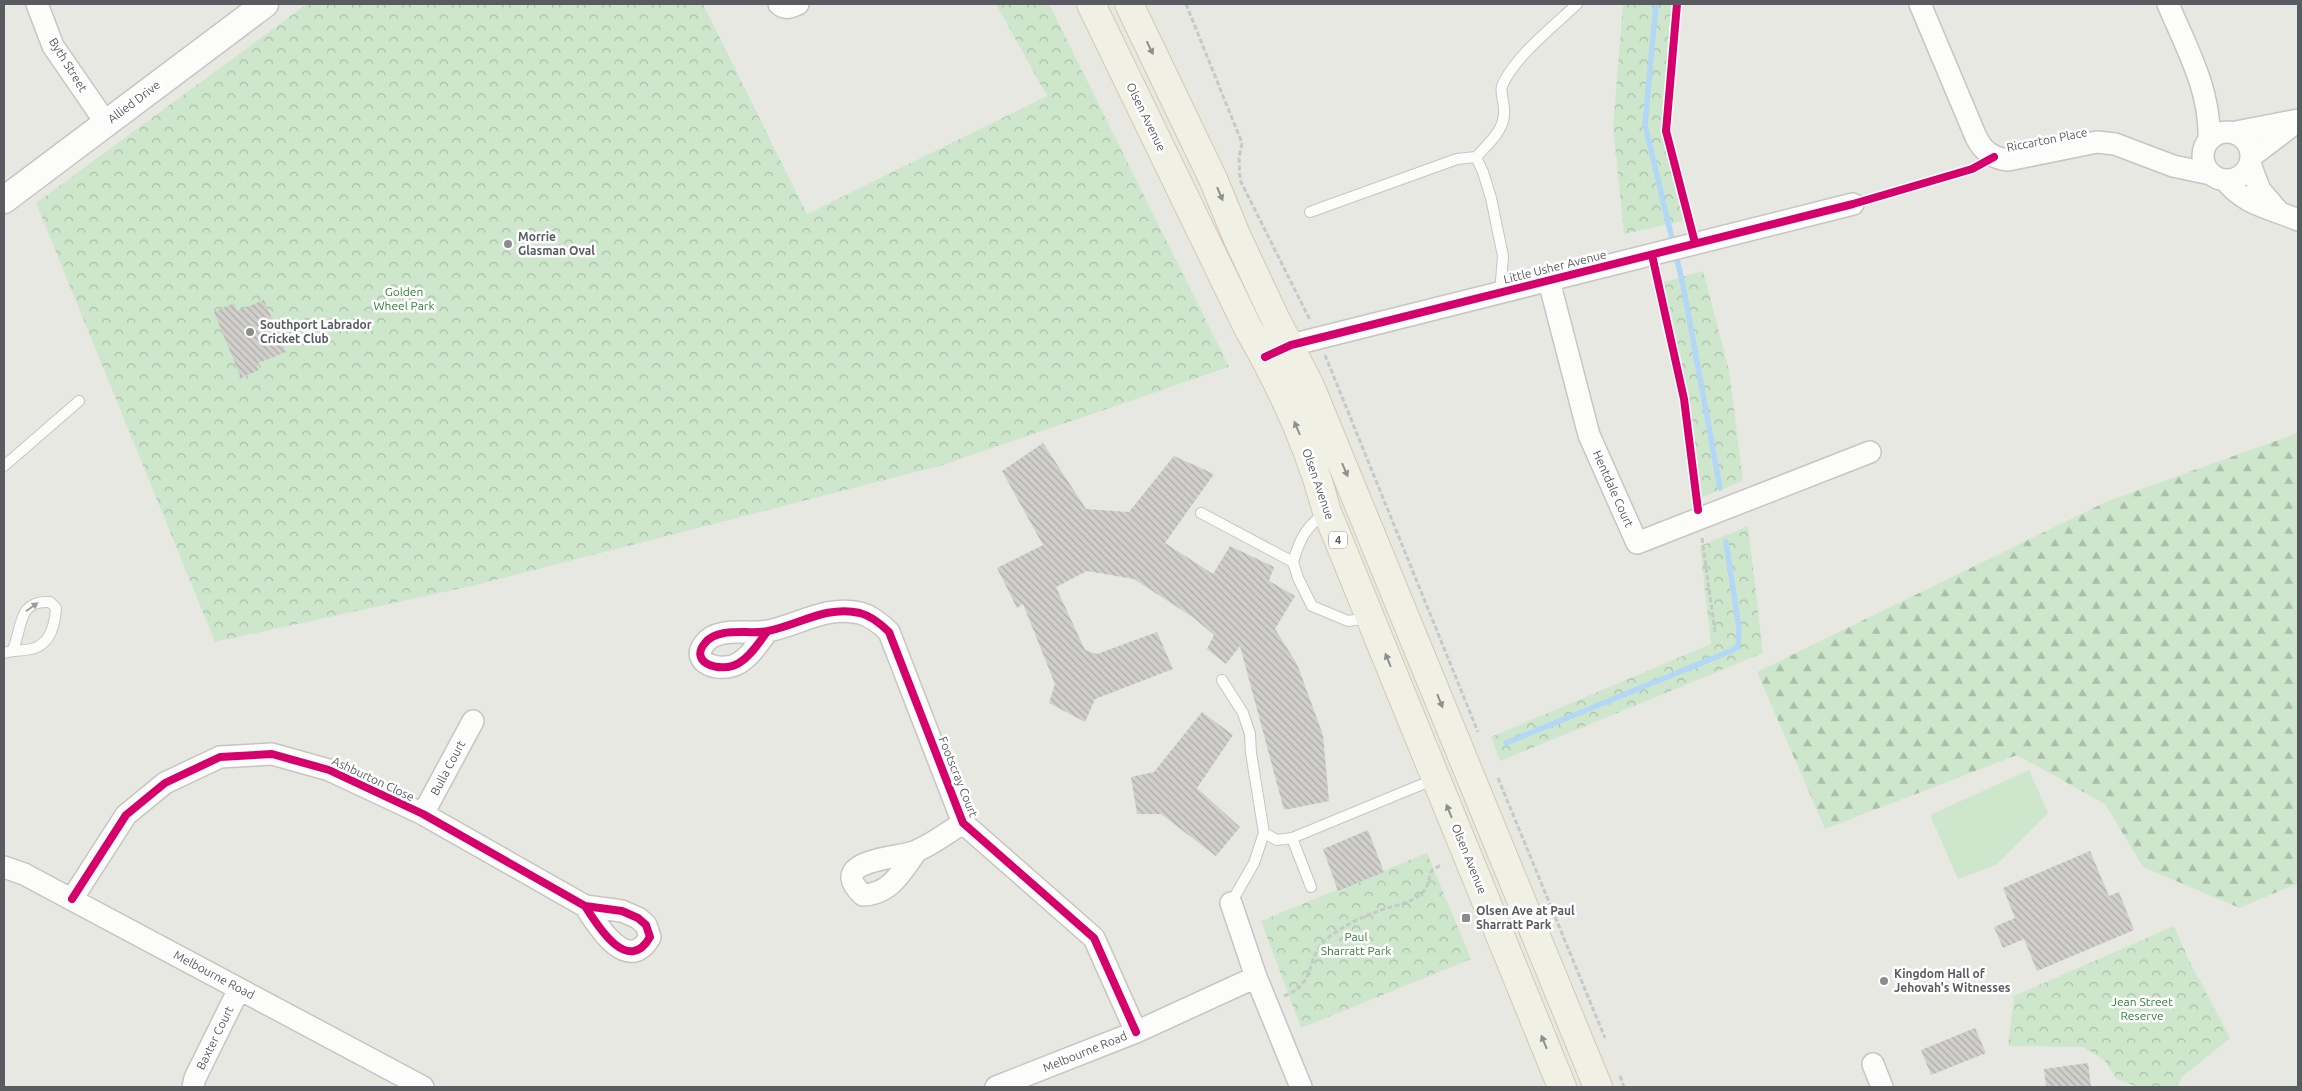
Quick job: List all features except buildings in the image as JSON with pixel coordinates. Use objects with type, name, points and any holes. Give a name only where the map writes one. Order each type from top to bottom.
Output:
[{"type":"main road","name":"Olsen Avenue","points":[[1091,4],[1248,328],[1265,357],[1318,478],[1327,512],[1562,1087]]},
{"type":"main road","points":[[1129,4],[1213,179],[1237,237],[1274,316],[1291,345],[1608,1079]]},
{"type":"street","name":"Byth Street","points":[[37,4],[53,46],[106,123]]},
{"type":"street","name":"Allied Drive","points":[[4,200],[265,4]]},
{"type":"street","points":[[779,4],[783,8],[789,8],[798,4]]},
{"type":"street","name":"Riccarton Place","points":[[1920,4],[1976,137],[1986,152],[1998,158],[2008,160],[2097,142],[2115,144],[2173,166],[2218,177]]},
{"type":"street","points":[[2168,4],[2203,87],[2209,119],[2203,160],[2218,177],[2255,205],[2278,211],[2298,220]]},
{"type":"street","points":[[2203,87],[2233,132],[2248,142],[2256,182],[2278,211]]},
{"type":"street","points":[[2207,142],[2221,132],[2233,132],[2298,120]]},
{"type":"street","points":[[2218,177],[2241,176],[2251,160],[2298,120]]},
{"type":"street","name":"Riccarton Place","points":[[2153,159],[2180,155],[2207,142]]},
{"type":"street","name":"Little Usher Avenue","points":[[1265,357],[1291,345],[1852,204]]},
{"type":"street","name":"Hentdale Court","points":[[1549,281],[1588,434],[1637,543],[1870,452]]},
{"type":"street","name":"Footscray Court","points":[[767,632],[830,611],[862,613],[878,622],[889,632],[963,823],[1094,938],[1136,1032]]},
{"type":"street","name":"Bulla Court","points":[[423,814],[473,721]]},
{"type":"street","name":"Ashburton Close","points":[[72,899],[126,815],[165,783],[220,757],[272,754],[329,770],[423,814],[585,906]]},
{"type":"street","points":[[916,852],[963,823]]},
{"type":"street","name":"Melbourne Road","points":[[4,867],[24,874],[72,899],[423,1087]]},
{"type":"street","points":[[1231,903],[1256,977],[1300,1087]]},
{"type":"street","name":"Melbourne Road","points":[[996,1087],[1041,1079],[1136,1032],[1256,977]]},
{"type":"street","name":"Baxter Court","points":[[193,1087],[195,1078],[239,989]]},
{"type":"street","points":[[1872,1064],[1882,1087]]},
{"type":"lane","points":[[1310,212],[1458,159],[1476,157],[1503,124],[1504,110],[1501,88],[1510,73],[1552,26],[1577,4]]},
{"type":"lane","points":[[1476,157],[1491,198],[1503,256],[1500,293]]},
{"type":"lane","points":[[4,466],[79,401]]},
{"type":"lane","points":[[1201,512],[1293,562]]},
{"type":"lane","points":[[1327,512],[1310,524],[1298,544],[1293,562],[1298,578],[1312,606],[1348,621],[1370,618]]},
{"type":"lane","points":[[40,601],[50,602],[56,608],[56,623],[46,641],[33,649],[9,651],[21,618],[27,608],[40,601]]},
{"type":"lane","points":[[1222,680],[1243,713],[1250,734],[1251,753],[1264,833],[1254,863],[1231,903]]},
{"type":"lane","points":[[1264,833],[1277,840],[1292,838],[1436,778]]},
{"type":"lane","points":[[1292,838],[1311,887]]},
{"type":"path","points":[[1186,4],[1242,143],[1239,158],[1240,180],[1319,338],[1477,727],[1478,736]]},
{"type":"path","points":[[1701,532],[1715,632]]},
{"type":"path","points":[[1496,774],[1607,1044]]},
{"type":"path","points":[[1284,996],[1302,987],[1316,953],[1328,938],[1351,923],[1378,911],[1407,902],[1421,894],[1426,888],[1432,870],[1440,865]]},
{"type":"path","points":[[1608,1079],[1624,1087]]},
{"type":"green space","name":"Golden Wheel Park","points":[[307,4],[703,4],[807,214],[1047,96],[996,4],[1049,4],[1229,367],[943,465],[476,585],[215,642],[36,203]]},
{"type":"green space","points":[[1623,4],[1679,4],[1668,128],[1691,219],[1624,234],[1613,127]]},
{"type":"green space","points":[[1703,271],[1729,370],[1743,481],[1692,501],[1680,397],[1653,285]]},
{"type":"green space","points":[[2298,433],[2298,883],[2240,908],[2143,867],[2105,804],[2017,755],[1825,829],[1757,672],[2108,501]]},
{"type":"green space","points":[[1748,526],[1763,653],[1500,761],[1491,737],[1711,644],[1700,546]]},
{"type":"green space","points":[[2029,770],[2048,813],[1996,865],[1958,879],[1930,815]]},
{"type":"green space","name":"Paul Sharratt Park","points":[[1427,853],[1471,959],[1301,1028],[1261,921]]},
{"type":"green space","name":"Jean Street Reserve","points":[[2174,926],[2188,958],[2230,1038],[2182,1077],[2177,1087],[2138,1087],[2117,1079],[2104,1060],[2083,1047],[2008,1046],[2014,996]]},
{"type":"waterway","points":[[1656,4],[1645,125],[1683,285],[1720,488]]},
{"type":"waterway","points":[[1506,743],[1733,650],[1738,646],[1739,628],[1726,542]]},
{"type":"cycle path","points":[[1677,4],[1666,131],[1695,243]]},
{"type":"cycle path","points":[[1265,357],[1291,345],[1853,204],[1972,169],[1994,157]]},
{"type":"cycle path","points":[[1652,255],[1684,399],[1698,510]]},
{"type":"cycle path","points":[[767,632],[747,657],[732,666],[716,667],[709,665],[701,656],[701,650],[705,643],[718,635],[735,632],[768,631],[836,612],[848,611],[864,614],[889,632],[963,823],[1094,938],[1136,1032]]},
{"type":"cycle path","points":[[72,899],[126,815],[165,783],[220,757],[272,754],[329,770],[423,814],[585,906],[622,911],[638,918],[646,925],[650,937],[641,948],[632,951],[623,949],[605,934],[585,906]]},
{"type":"place","name":"Morrie Glasman Oval","points":[[508,244]]},
{"type":"place","name":"Southport Labrador Cricket Club","points":[[250,332]]},
{"type":"place","name":"Olsen Ave at Paul Sharratt Park","points":[[1466,918]]},
{"type":"place","name":"Kingdom Hall of Jehovah's Witnesses","points":[[1884,981]]}]
